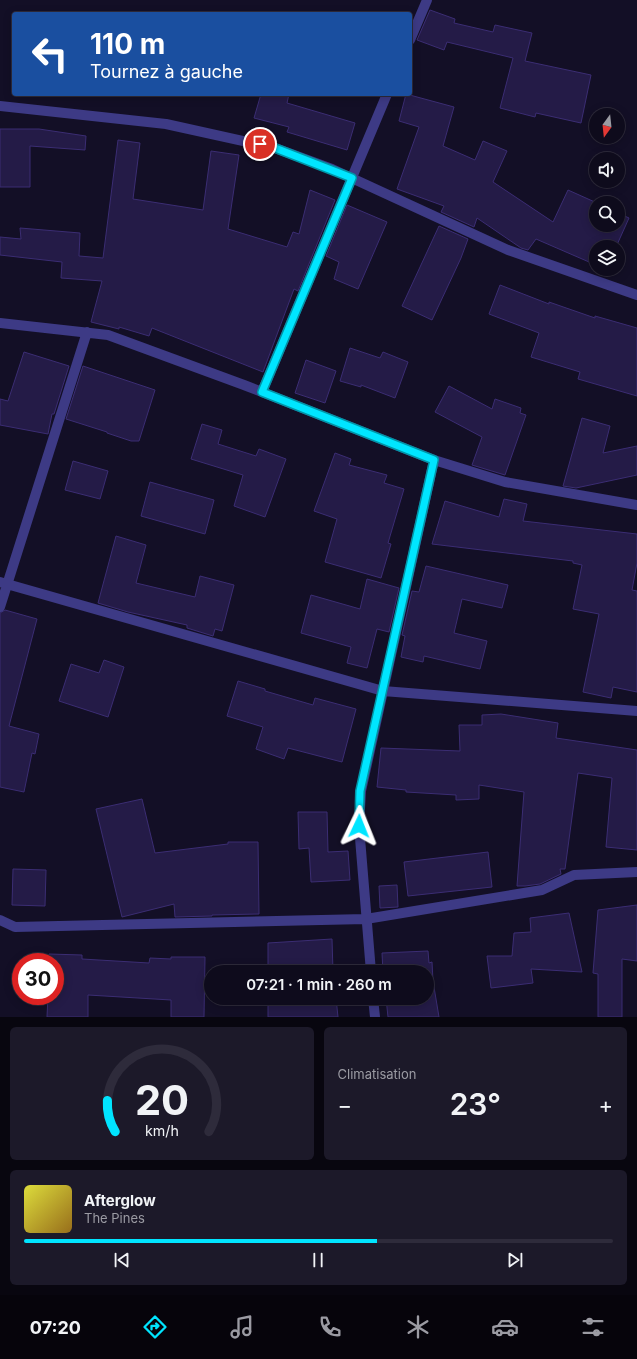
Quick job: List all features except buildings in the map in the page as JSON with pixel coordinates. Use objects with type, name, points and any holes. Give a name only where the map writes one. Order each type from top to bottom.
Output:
[{"type":"street","points":[[412,35],[427,0]]},
{"type":"street","points":[[262,392],[386,96]]},
{"type":"street","points":[[0,106],[166,124],[275,148],[352,178],[508,250],[637,296]]},
{"type":"street","points":[[0,323],[108,335],[262,392],[434,460],[505,482],[637,505]]},
{"type":"street","points":[[0,606],[3,583],[87,332]]},
{"type":"street","points":[[370,965],[359,826],[360,791],[434,460]]},
{"type":"street","points":[[3,583],[383,691],[637,710]]},
{"type":"street","points":[[0,920],[15,927],[366,919],[542,890],[574,875],[637,872]]},
{"type":"street","points":[[374,1005],[375,1017]]},
{"type":"route","points":[[260,144],[332,169],[352,178],[262,392],[434,460],[360,791],[359,826]]}]
